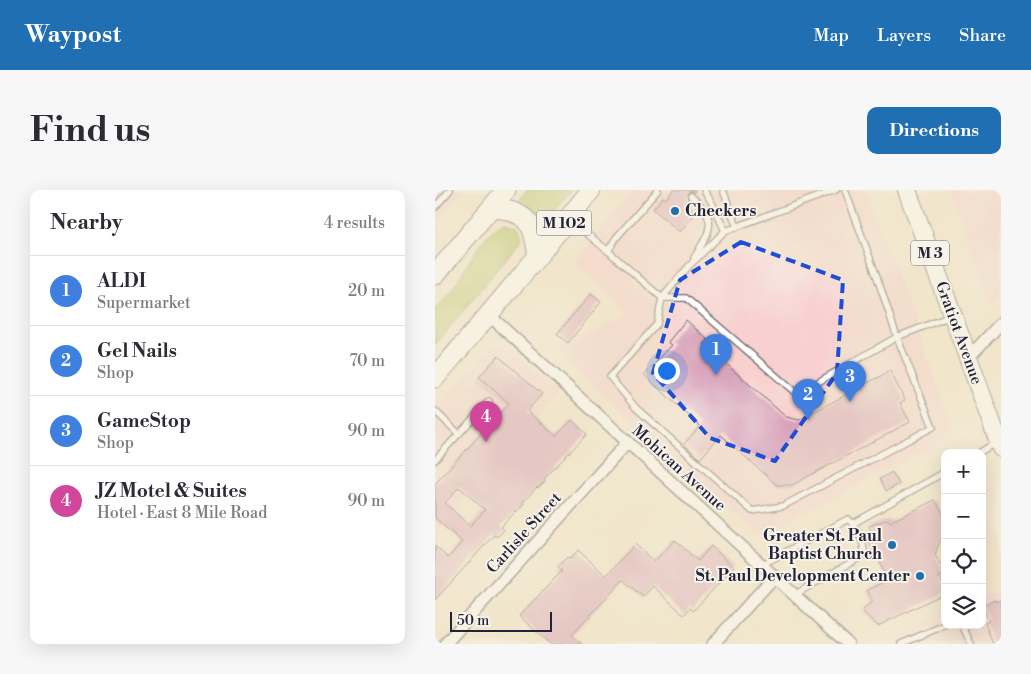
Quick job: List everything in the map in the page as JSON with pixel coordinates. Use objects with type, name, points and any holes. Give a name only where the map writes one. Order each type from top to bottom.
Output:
[{"type":"highway","points":[[435,276],[506,190]]},
{"type":"highway","name":"M 102","points":[[435,378],[591,190]]},
{"type":"highway","points":[[492,207],[515,212],[528,221],[534,237],[537,256]]},
{"type":"main road","name":"Gratiot Avenue","points":[[907,190],[1000,445]]},
{"type":"street","name":"Mohican Avenue","points":[[489,315],[848,644]]},
{"type":"street","points":[[969,358],[1001,323]]},
{"type":"street","name":"Carlisle Street","points":[[445,644],[627,443]]},
{"type":"street","points":[[713,644],[774,577]]},
{"type":"lane","points":[[435,207],[450,190]]},
{"type":"lane","points":[[608,251],[616,238],[658,190]]},
{"type":"lane","points":[[704,190],[725,231]]},
{"type":"lane","points":[[723,190],[737,227]]},
{"type":"lane","points":[[836,190],[725,231],[689,266],[663,298],[657,324],[610,377],[636,408],[752,511],[783,506],[933,427],[897,338],[845,190]]},
{"type":"lane","points":[[689,266],[709,233],[709,219],[704,208],[691,196]]},
{"type":"lane","points":[[568,218],[663,298],[685,298],[797,394],[897,338],[953,315]]},
{"type":"lane","points":[[435,460],[489,401]]},
{"type":"lane","points":[[435,411],[459,434]]},
{"type":"lane","points":[[986,450],[1000,445]]},
{"type":"lane","points":[[854,523],[941,474]]},
{"type":"lane","points":[[761,565],[848,519],[854,523],[865,549],[864,555],[794,595]]},
{"type":"lane","points":[[901,644],[910,642],[941,627]]},
{"type":"lane","points":[[963,629],[971,644]]},
{"type":"highlighted area","points":[[741,242],[843,280],[837,373],[775,461],[710,438],[653,373],[680,280]]},
{"type":"shaded area","points":[[435,190],[464,190],[435,225]]},
{"type":"shaded area","points":[[633,190],[865,190],[956,433],[759,537],[556,352],[629,313],[574,262]]},
{"type":"shaded area","points":[[951,190],[1001,190],[1001,293],[991,303]]},
{"type":"shaded area","points":[[501,344],[507,347],[560,393],[435,531],[435,411],[491,347]]},
{"type":"shaded area","points":[[1001,589],[1001,644],[877,643],[941,615],[941,629],[986,629],[986,595]]},
{"type":"green space","points":[[527,190],[571,190],[541,225],[534,214],[518,201]]},
{"type":"green space","points":[[505,222],[516,225],[521,234],[521,240],[435,345],[435,310],[451,292],[469,262],[490,233]]},
{"type":"building","name":"Checkers","points":[[673,190],[696,190],[687,193],[688,199],[685,203],[696,213],[680,232],[653,209],[663,197],[666,199]]},
{"type":"building","points":[[591,294],[601,302],[568,343],[557,334]]},
{"type":"building","points":[[686,320],[708,340],[704,344],[786,417],[799,420],[890,371],[905,400],[900,403],[910,422],[792,485],[777,485],[721,435],[700,459],[684,444],[700,426],[644,375],[672,345],[668,342]]},
{"type":"building","points":[[498,356],[542,394],[527,411],[556,436],[572,420],[587,434],[544,479],[545,481],[522,503],[524,504],[517,512],[501,527],[504,530],[497,537],[494,535],[435,600],[435,546],[448,558],[462,542],[435,518],[435,484],[509,403],[479,377]],"holes":[[[459,487],[485,510],[470,526],[445,503]]]},
{"type":"building","points":[[892,472],[899,484],[886,491],[880,479]]},
{"type":"building","points":[[935,500],[941,510],[941,539],[935,555],[941,566],[941,576],[939,577],[941,581],[941,595],[878,626],[862,611],[872,601],[867,590],[888,580],[866,536],[872,533],[869,526],[888,519],[890,522]]},
{"type":"building","points":[[675,540],[698,561],[711,546],[734,567],[693,611],[690,608],[684,615],[653,586],[643,597],[623,580],[572,635],[582,644],[550,644],[519,616],[562,571],[558,567],[567,557],[570,559],[578,550],[606,576],[635,544],[654,562]]},
{"type":"building","points":[[1001,600],[1001,644],[993,644],[986,626],[986,622],[989,621],[986,614],[986,603]]},
{"type":"place","name":"Checkers","points":[[675,211]]},
{"type":"place","name":"ALDI","points":[[716,375]]},
{"type":"place","name":"GameStop","points":[[850,402]]},
{"type":"place","name":"Gel Nails","points":[[808,420]]},
{"type":"place","name":"JZ Motel & Suites","points":[[486,442]]},
{"type":"place","name":"Greater St. Paul Baptist Church","points":[[892,545]]},
{"type":"place","name":"St. Paul Development Center","points":[[920,576]]}]
